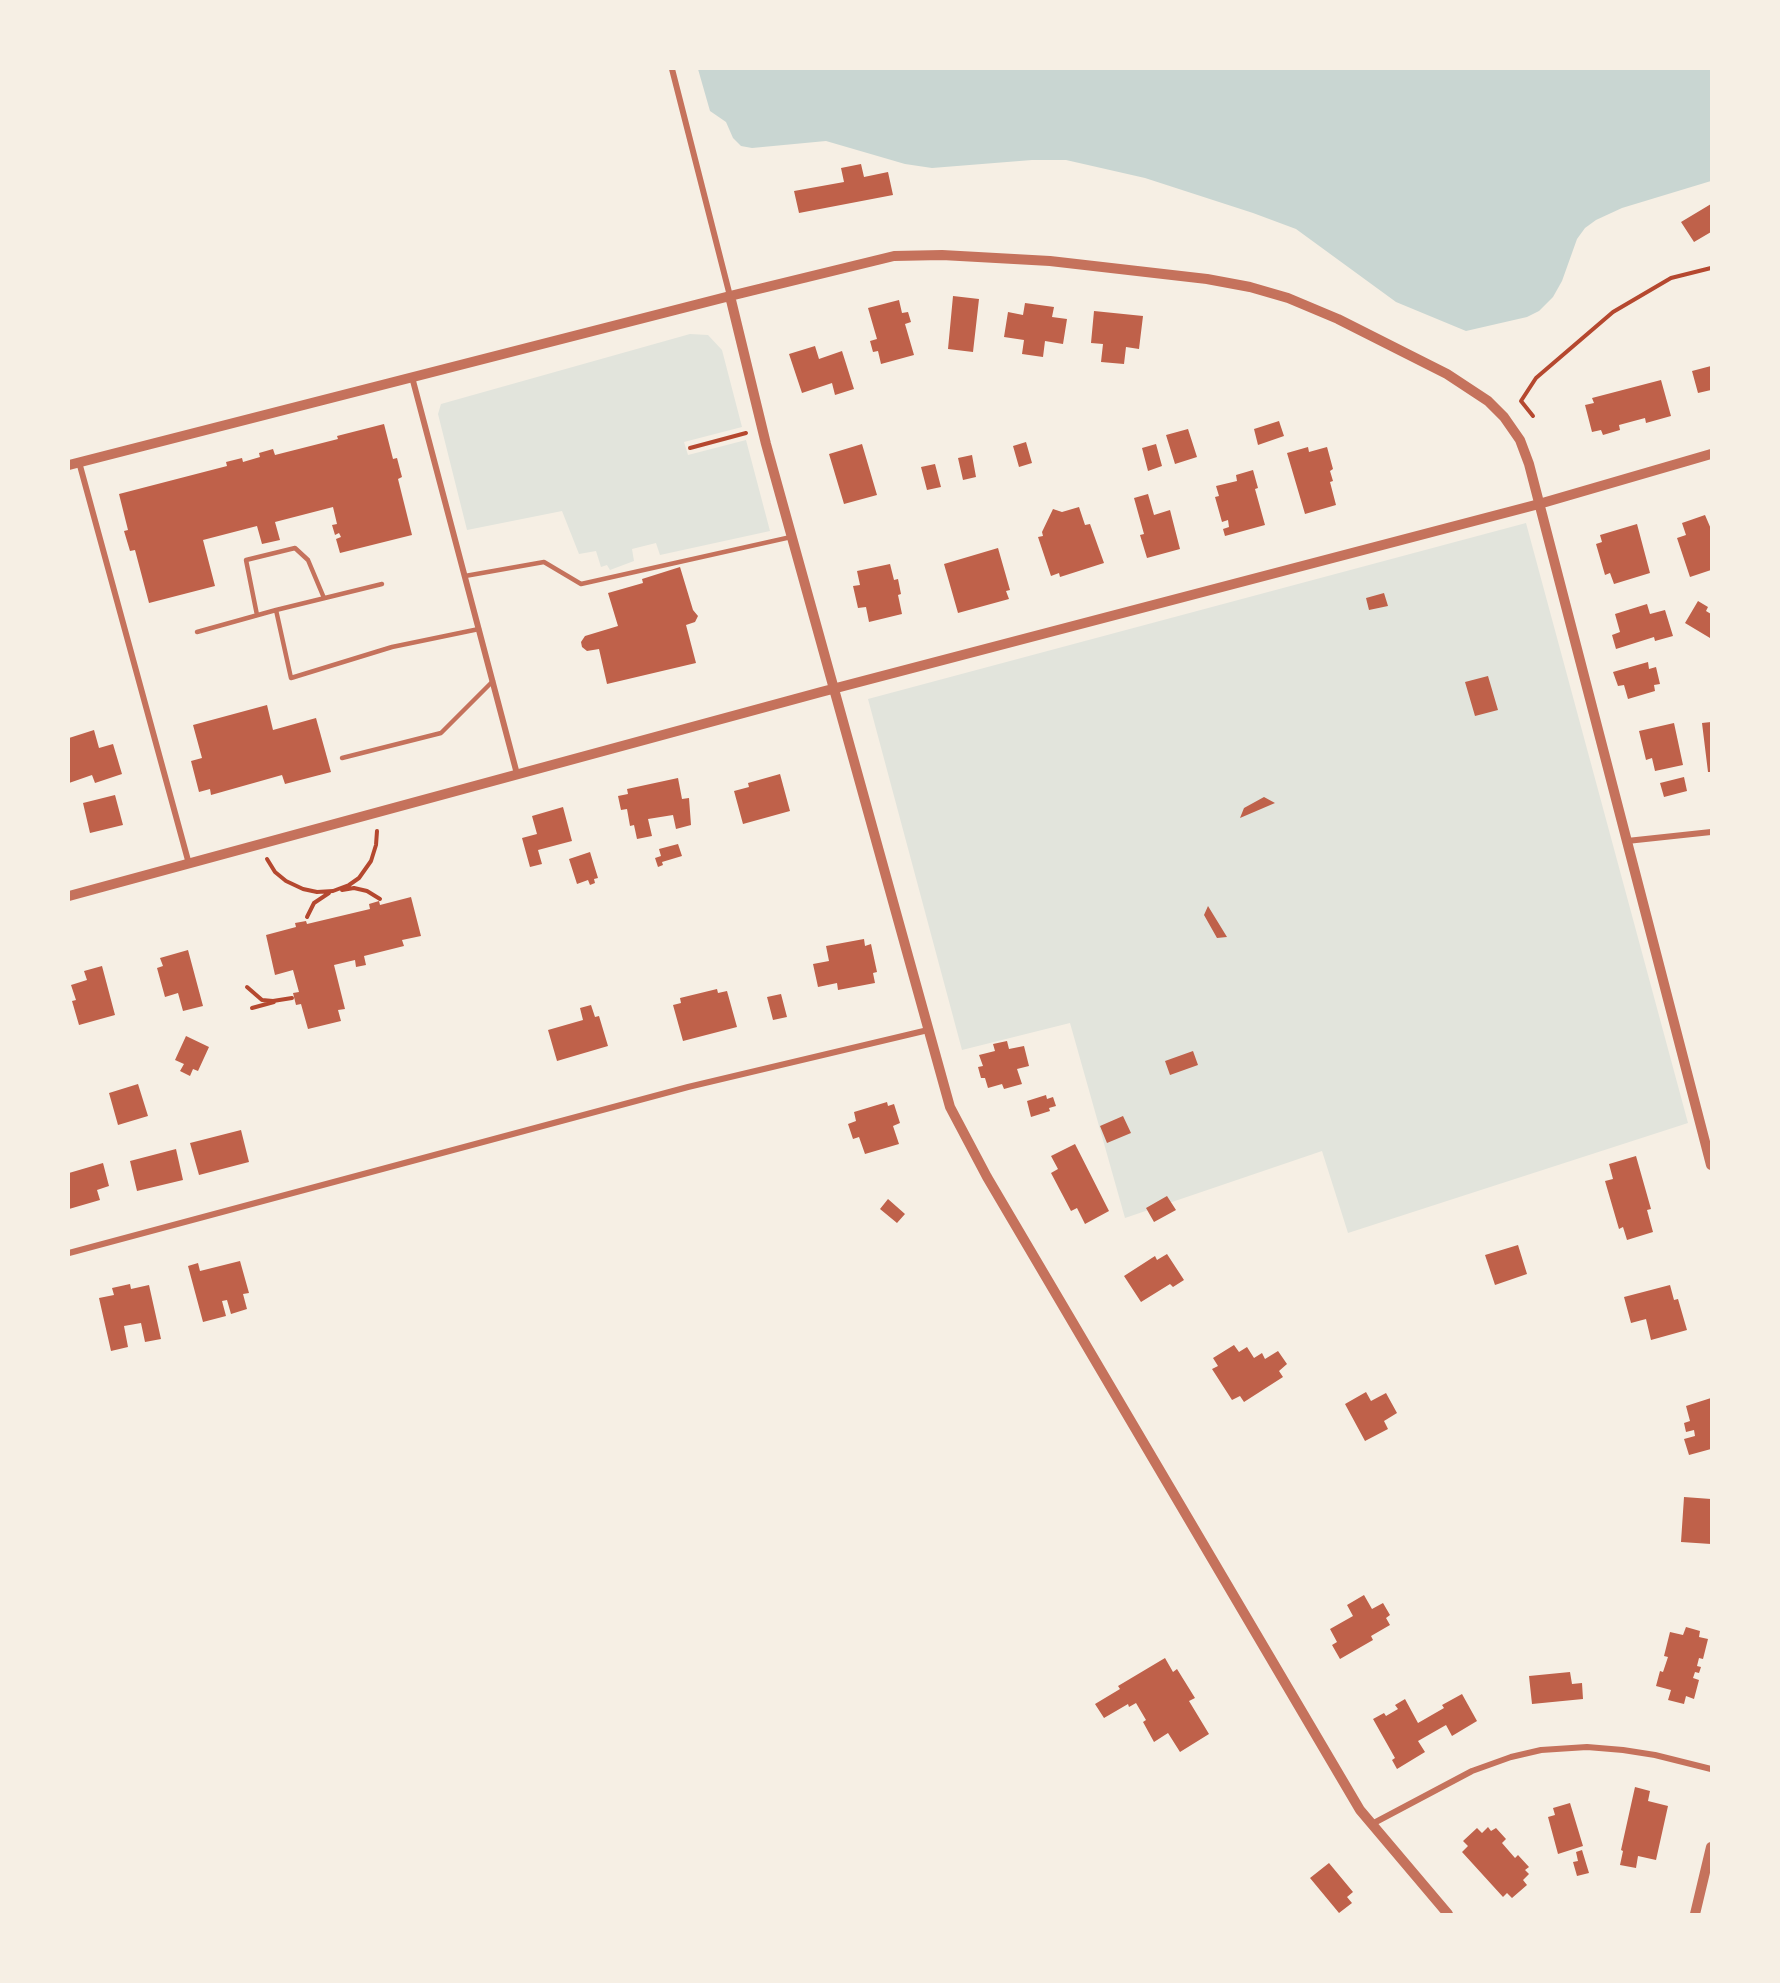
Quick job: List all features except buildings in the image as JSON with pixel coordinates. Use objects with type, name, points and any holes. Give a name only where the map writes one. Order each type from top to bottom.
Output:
[{"type":"street","points":[[672,69],[766,444],[950,1107],[987,1177],[1360,1810],[1448,1914]]},
{"type":"street","points":[[189,864],[74,463],[894,256],[942,255],[1050,261],[1207,279],[1250,287],[1288,298],[1338,320],[1447,374],[1488,401],[1504,417],[1520,440],[1529,464],[1711,1165]]},
{"type":"street","points":[[412,377],[517,774]]},
{"type":"street","points":[[69,896],[834,689],[1539,504],[1711,454]]},
{"type":"street","points":[[1627,841],[1711,832]]},
{"type":"street","points":[[69,1252],[688,1087],[928,1030]]},
{"type":"street","points":[[1372,1824],[1467,1773],[1493,1763],[1541,1750],[1576,1747],[1616,1749],[1711,1768]]},
{"type":"street","points":[[1695,1914],[1711,1847]]},
{"type":"lane","points":[[465,576],[544,562],[581,584],[791,537]]},
{"type":"lane","points":[[257,615],[246,560],[295,548],[308,560],[324,598]]},
{"type":"lane","points":[[197,632],[382,584]]},
{"type":"lane","points":[[276,610],[291,678],[392,647],[479,629]]},
{"type":"lane","points":[[342,758],[441,732],[492,681]]},
{"type":"path","points":[[1533,416],[1521,401],[1536,378],[1613,312],[1671,278],[1711,268]]},
{"type":"path","points":[[690,448],[753,431]]},
{"type":"path","points":[[307,917],[314,903],[323,895],[349,885],[359,878],[371,861],[376,845],[377,829]]},
{"type":"path","points":[[267,858],[275,873],[303,890],[317,892],[354,888],[367,891],[380,898]]},
{"type":"path","points":[[247,987],[262,1000],[280,1001]]},
{"type":"path","points":[[252,1008],[292,998]]},
{"type":"shaded area","points":[[698,69],[1711,69],[1711,181],[1622,208],[1596,220],[1585,228],[1577,239],[1562,281],[1553,297],[1539,311],[1527,317],[1466,331],[1396,302],[1296,229],[1145,178],[1066,160],[1032,160],[932,168],[905,164],[826,141],[752,148],[741,146],[733,138],[726,122],[710,111]]},
{"type":"shaded area","points":[[690,334],[708,335],[722,350],[742,427],[684,442],[688,455],[746,440],[770,531],[660,555],[656,543],[632,549],[634,561],[610,570],[607,565],[601,567],[596,551],[579,554],[562,511],[467,530],[438,414],[441,404]]},
{"type":"shaded area","points":[[1526,523],[1688,1123],[1348,1233],[1322,1151],[1125,1218],[1070,1023],[962,1050],[868,699]]}]
